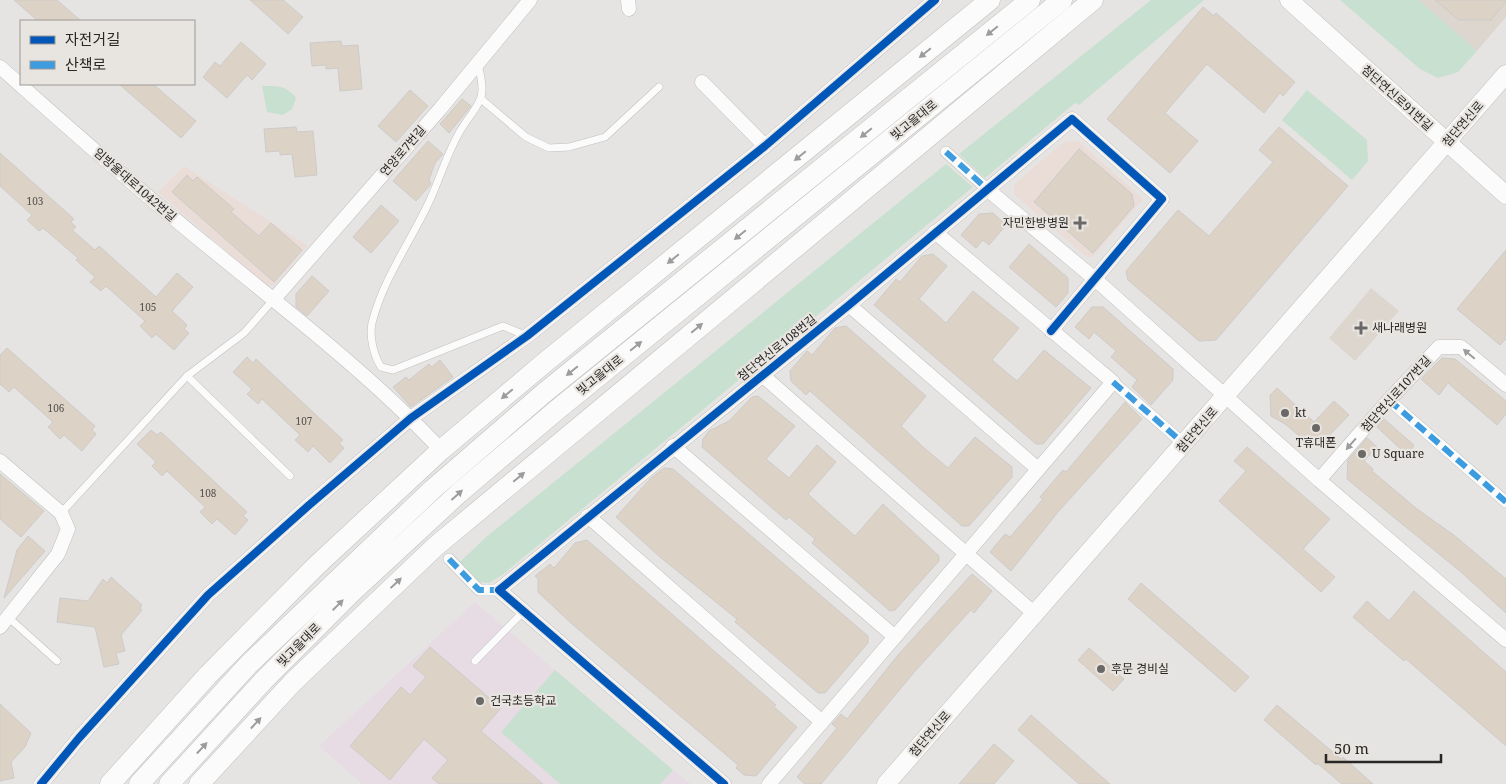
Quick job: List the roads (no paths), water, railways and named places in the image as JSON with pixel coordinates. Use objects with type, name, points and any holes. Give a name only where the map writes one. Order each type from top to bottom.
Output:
[{"type":"main road","points":[[110,784],[208,675],[316,566],[441,450],[543,364],[990,0]]},
{"type":"main road","name":"빛고을대로","points":[[139,784],[249,664],[433,489],[544,393],[1030,0]]},
{"type":"main road","name":"빛고을대로","points":[[169,784],[264,680],[351,593],[459,494],[558,409],[1062,0]]},
{"type":"main road","points":[[199,784],[293,682],[436,546],[1092,0]]},
{"type":"main road","points":[[104,784],[124,768]]},
{"type":"street","name":"연양로7번길","points":[[273,300],[478,64],[530,0]]},
{"type":"street","points":[[40,784],[79,738],[208,596],[411,418],[527,336],[765,146],[935,0]]},
{"type":"street","name":"첨단연신로91번길","points":[[1289,0],[1506,196]]},
{"type":"street","name":"임방울대로1042번길","points":[[0,67],[20,85]]},
{"type":"street","name":"첨단연신로","points":[[886,784],[1036,615],[1506,74]]},
{"type":"street","points":[[702,82],[765,146]]},
{"type":"street","name":"임방울대로1042번길","points":[[20,85],[165,212],[359,370],[411,418],[441,450]]},
{"type":"street","name":"첨단연신로108번길","points":[[498,590],[849,305],[1072,119],[1162,200],[1051,331]]},
{"type":"street","points":[[946,152],[1095,279],[1320,480],[1506,640]]},
{"type":"street","points":[[935,232],[1184,444]]},
{"type":"street","points":[[849,305],[1038,469]]},
{"type":"street","name":"첨단연신로107번길","points":[[1320,480],[1389,400],[1439,347],[1461,347],[1506,385]]},
{"type":"street","name":"첨단연신로108번길","points":[[762,375],[1036,615]]},
{"type":"street","points":[[769,784],[1113,382]]},
{"type":"street","points":[[1389,400],[1506,502]]},
{"type":"street","points":[[673,446],[895,637]]},
{"type":"street","points":[[0,461],[61,514],[68,529],[66,540],[51,564],[4,622]]},
{"type":"street","points":[[588,516],[822,722]]},
{"type":"street","points":[[449,559],[479,590],[498,590],[724,784]]},
{"type":"lane","points":[[478,64],[483,84],[480,104],[459,133],[430,201],[393,268],[371,325],[374,356],[381,367],[393,370],[503,326],[527,336]]},
{"type":"lane","points":[[481,99],[526,137],[549,148],[569,147],[606,138],[659,87]]},
{"type":"lane","points":[[61,514],[186,376],[244,333],[273,300]]},
{"type":"lane","points":[[186,376],[290,476]]},
{"type":"lane","points":[[475,661],[523,612]]},
{"type":"lane","points":[[4,622],[57,661]]},
{"type":"place","name":"자민한방병원","points":[[1080,223]]},
{"type":"place","name":"새나래병원","points":[[1361,328]]},
{"type":"place","name":"kt","points":[[1285,413]]},
{"type":"place","name":"T휴대폰","points":[[1316,428]]},
{"type":"place","name":"U Square","points":[[1362,454]]},
{"type":"place","name":"후문 경비실","points":[[1101,669]]},
{"type":"place","name":"건국초등학교","points":[[480,701]]}]
